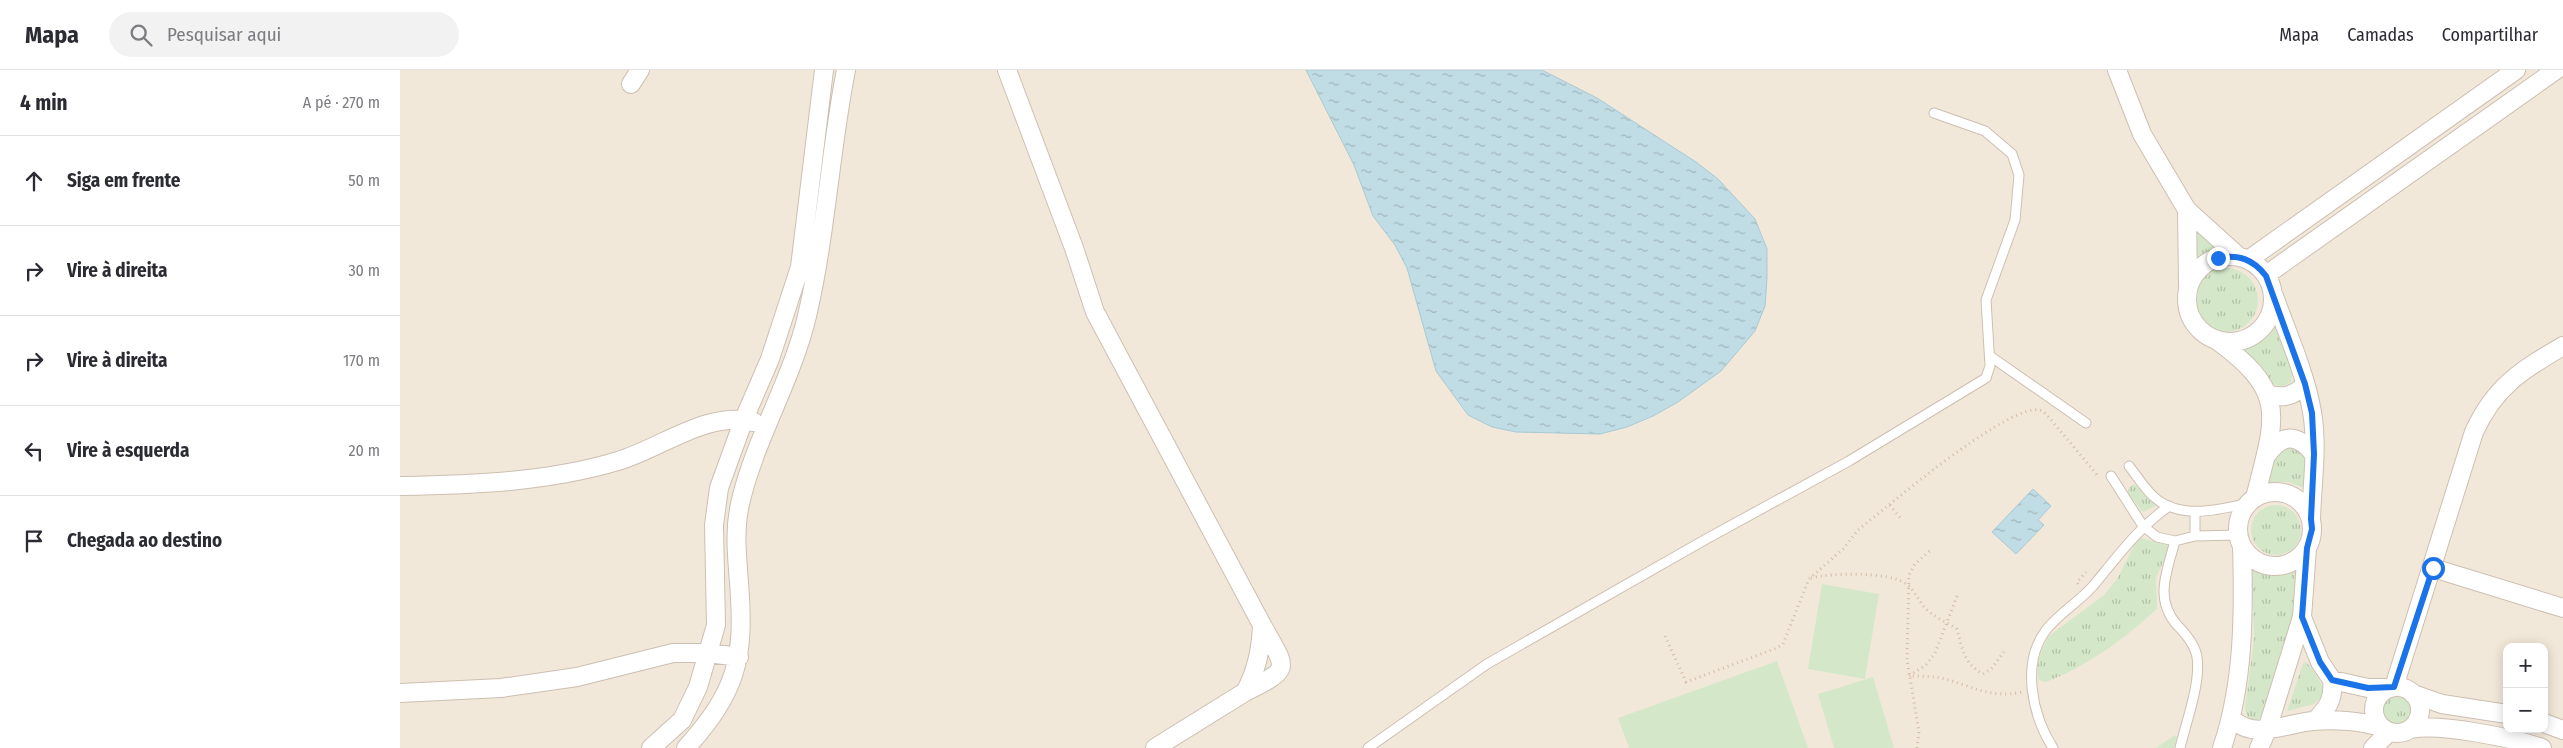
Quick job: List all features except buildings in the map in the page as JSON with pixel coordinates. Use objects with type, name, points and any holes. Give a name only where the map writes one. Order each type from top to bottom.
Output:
[{"type":"street","points":[[651,748],[682,720],[698,687],[716,625],[714,525],[719,488],[744,420],[770,359],[800,267],[824,70]]},
{"type":"street","points":[[686,748],[707,725],[732,685],[739,657],[741,638],[739,584],[734,537],[740,503],[807,318],[816,271],[837,117],[846,70]]},
{"type":"street","points":[[1007,70],[1096,312],[1279,657],[1282,668],[1280,673],[1270,680],[1246,692],[1155,748]]},
{"type":"street","points":[[2117,70],[2142,134],[2187,210],[2244,258],[2258,266],[2266,276],[2305,384],[2312,413],[2314,454],[2312,529],[2307,548],[2302,617],[2267,730],[2259,748]]},
{"type":"street","points":[[2188,285],[2200,268],[2208,262],[2228,256],[2244,258],[2516,70]]},
{"type":"street","points":[[2266,276],[2556,70]]},
{"type":"street","points":[[2537,83],[2563,73]]},
{"type":"street","points":[[2187,210],[2187,302],[2191,317],[2204,333],[2252,369],[2268,394],[2271,430],[2252,501],[2239,518],[2244,610],[2232,719],[2222,748]]},
{"type":"street","points":[[2213,338],[2232,341],[2251,336],[2260,330],[2271,313],[2273,293]]},
{"type":"street","points":[[2386,730],[2376,718],[2374,706],[2379,695],[2392,688],[2433,568],[2474,432],[2481,417],[2506,383],[2520,371],[2563,346]]},
{"type":"street","points":[[2268,394],[2280,397],[2290,396],[2305,384]]},
{"type":"street","points":[[400,486],[456,485],[538,477],[618,461],[703,426],[727,420],[744,420],[768,425]]},
{"type":"street","points":[[2265,457],[2274,444],[2288,439],[2301,441],[2314,454]]},
{"type":"street","points":[[2252,501],[2264,494],[2283,493],[2300,502],[2311,519]]},
{"type":"street","points":[[2240,540],[2255,560],[2273,566],[2292,562],[2307,548]]},
{"type":"street","points":[[2433,568],[2563,608]]},
{"type":"street","points":[[2302,617],[2320,662],[2332,680],[2332,700],[2315,721]]},
{"type":"street","points":[[1246,692],[1258,662],[1262,625]]},
{"type":"street","points":[[400,693],[501,688],[578,677],[673,653],[708,653],[739,657]]},
{"type":"street","points":[[2332,680],[2368,688],[2405,688],[2413,694],[2442,704],[2503,713]]},
{"type":"street","points":[[2411,729],[2417,721],[2420,712],[2418,702],[2413,694]]},
{"type":"street","points":[[2232,719],[2242,727],[2267,730],[2315,721],[2363,724],[2396,733],[2411,729],[2440,728],[2510,740],[2542,748]]},
{"type":"street","points":[[2548,724],[2563,730]]},
{"type":"street","points":[[2373,748],[2386,730]]},
{"type":"lane","points":[[1368,748],[1487,664],[1708,538],[1849,461],[1986,378],[1990,372],[1990,356],[1986,300],[2014,220],[2019,175],[2012,154],[1985,131],[1934,113]]},
{"type":"lane","points":[[1990,356],[2086,423]]},
{"type":"lane","points":[[2128,466],[2154,497],[2169,506],[2195,512],[2252,501]]},
{"type":"lane","points":[[2110,476],[2143,526],[2157,537],[2175,541],[2195,536],[2240,540]]},
{"type":"lane","points":[[2053,748],[2038,719],[2033,698],[2032,674],[2039,641],[2047,628],[2086,594],[2143,526],[2169,506]]},
{"type":"lane","points":[[2195,512],[2195,536]]},
{"type":"lane","points":[[2175,541],[2164,584],[2164,603],[2172,618],[2193,646],[2197,663],[2193,696],[2180,748]]},
{"type":"path","points":[[1665,636],[1686,682],[1777,648],[1783,644],[1809,579],[1843,549],[1858,530],[1983,434],[2032,410],[2042,410],[2047,414],[2104,483]]},
{"type":"path","points":[[1890,505],[1901,519]]},
{"type":"path","points":[[1917,748],[1919,732],[1907,660],[1908,585],[1909,575],[1915,564],[1932,549]]},
{"type":"path","points":[[2086,594],[2077,582],[2089,569]]},
{"type":"path","points":[[1809,579],[1820,576],[1851,575],[1900,579],[1908,585],[1924,607],[1957,629],[1965,658],[1974,669],[1983,674],[1991,669],[2004,652]]},
{"type":"path","points":[[1909,676],[1926,665],[1935,653],[1957,596]]},
{"type":"path","points":[[1909,676],[1939,678],[1985,693],[2022,692],[2033,698]]},
{"type":"shaded area","points":[[400,70],[2563,70],[2563,748],[400,748]]},
{"type":"green space","points":[[2195,226],[2217,250],[2216,254],[2200,260],[2197,257]]},
{"type":"green space","points":[[2226,268],[2244,274],[2252,282],[2258,300],[2252,318],[2244,326],[2226,332],[2208,326],[2200,318],[2194,300],[2200,282],[2208,274]]},
{"type":"green space","points":[[2276,320],[2293,370],[2291,382],[2281,386],[2271,383],[2241,348],[2266,333]]},
{"type":"green space","points":[[2297,446],[2306,456],[2308,489],[2287,482],[2267,482],[2267,473],[2279,448]]},
{"type":"green space","points":[[2134,484],[2157,505],[2143,512],[2128,494],[2129,488]]},
{"type":"green space","points":[[2276,505],[2290,509],[2297,516],[2301,530],[2297,544],[2290,551],[2276,555],[2262,551],[2255,544],[2251,530],[2255,516],[2262,509]]},
{"type":"green space","points":[[2141,538],[2170,546],[2156,578],[2157,609],[2132,631],[2091,660],[2046,682],[2039,680],[2040,657],[2049,636],[2104,595],[2117,579],[2136,542]]},
{"type":"green space","points":[[2252,567],[2270,574],[2300,571],[2292,618],[2265,714],[2255,722],[2249,721],[2245,709],[2254,639]]},
{"type":"green space","points":[[1822,584],[1879,594],[1865,679],[1808,669]]},
{"type":"green space","points":[[1777,661],[1808,748],[1629,748],[1618,718]]},
{"type":"green space","points":[[2304,661],[2317,676],[2324,695],[2314,704],[2287,711]]},
{"type":"green space","points":[[1873,677],[1894,748],[1834,748],[1818,694]]},
{"type":"green space","points":[[2397,695],[2408,699],[2412,710],[2408,721],[2397,725],[2386,721],[2382,710],[2386,699]]},
{"type":"green space","points":[[2175,735],[2177,737],[2174,748],[2156,748]]},
{"type":"water","points":[[1306,70],[1542,70],[1597,98],[1696,162],[1718,179],[1755,219],[1767,249],[1767,278],[1765,306],[1755,331],[1721,371],[1678,402],[1653,416],[1627,427],[1600,434],[1516,432],[1492,427],[1468,415],[1436,371],[1407,268],[1395,245],[1373,216],[1354,165]]},
{"type":"water","points":[[2033,489],[2051,506],[2038,520],[2044,525],[2016,554],[1992,532]]},
{"type":"route","points":[[2218,258],[2228,256],[2248,260],[2258,266],[2266,276],[2270,282],[2305,384],[2312,413],[2314,454],[2312,529],[2311,539],[2307,548],[2302,617],[2312,646],[2332,680],[2376,689],[2394,687],[2433,568]]}]
